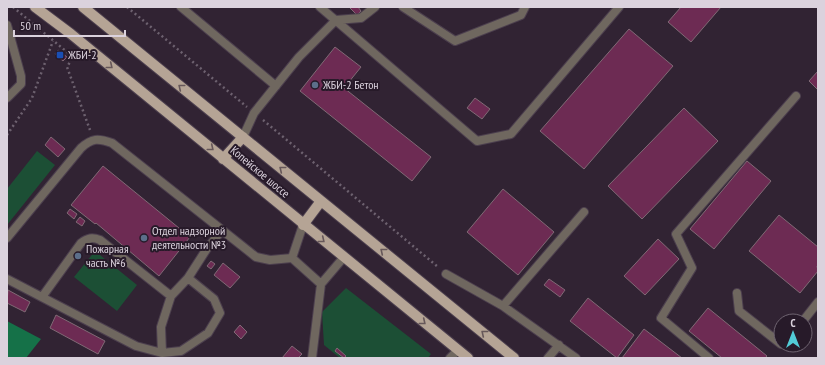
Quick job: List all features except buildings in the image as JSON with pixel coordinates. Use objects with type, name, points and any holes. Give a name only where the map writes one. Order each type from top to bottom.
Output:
[{"type":"main road","name":"Копейское шоссе","points":[[36,7],[468,358]]},
{"type":"main road","name":"Копейское шоссе","points":[[83,7],[514,358]]},
{"type":"main road","points":[[224,159],[243,137]]},
{"type":"main road","points":[[303,225],[321,201]]},
{"type":"lane","points":[[181,7],[276,86]]},
{"type":"lane","points":[[320,7],[477,141],[510,134],[620,7]]},
{"type":"lane","points":[[243,137],[254,113],[299,57],[336,20],[361,18],[375,7]]},
{"type":"lane","points":[[403,7],[455,41],[521,15],[525,7]]},
{"type":"lane","points":[[7,25],[21,76],[21,84],[7,98]]},
{"type":"lane","points":[[7,48],[15,54]]},
{"type":"lane","points":[[709,358],[661,318],[692,268],[676,234],[796,96]]},
{"type":"lane","points":[[7,238],[80,148],[89,141],[103,140],[112,143],[256,257],[270,260],[292,258],[320,284]]},
{"type":"lane","points":[[503,306],[584,212]]},
{"type":"lane","points":[[292,258],[303,225]]},
{"type":"lane","points":[[162,353],[161,327],[171,296],[188,278],[206,250],[222,230]]},
{"type":"lane","points":[[42,297],[81,243],[86,239],[93,237],[100,240],[171,296]]},
{"type":"lane","points":[[312,358],[320,284],[344,258]]},
{"type":"lane","points":[[446,274],[503,306],[576,358]]},
{"type":"lane","points":[[7,279],[136,346],[162,353],[181,351],[208,333],[220,313],[214,299],[188,278]]},
{"type":"lane","points":[[737,293],[739,311],[773,337]]},
{"type":"lane","points":[[809,313],[818,302]]},
{"type":"lane","points":[[548,358],[559,345]]},
{"type":"lane","points":[[450,358],[458,350]]},
{"type":"path","points":[[13,7],[73,57],[67,67],[94,140]]},
{"type":"path","points":[[127,7],[446,274]]},
{"type":"path","points":[[7,135],[32,98],[53,40]]},
{"type":"green space","points":[[37,151],[55,165],[7,225],[7,189]]},
{"type":"green space","points":[[95,251],[137,285],[117,311],[74,277]]},
{"type":"green space","points":[[346,288],[431,354],[428,358],[340,358],[324,345],[322,312]]},
{"type":"green space","points":[[7,321],[41,339],[26,358],[7,358]]},
{"type":"place","name":"ЖБИ-2","points":[[60,55]]},
{"type":"place","name":"ЖБИ-2 Бетон","points":[[315,85]]},
{"type":"place","name":"Отдел надзорной деятельности №3","points":[[144,238]]},
{"type":"place","name":"Пожарная часть №6","points":[[78,256]]}]
